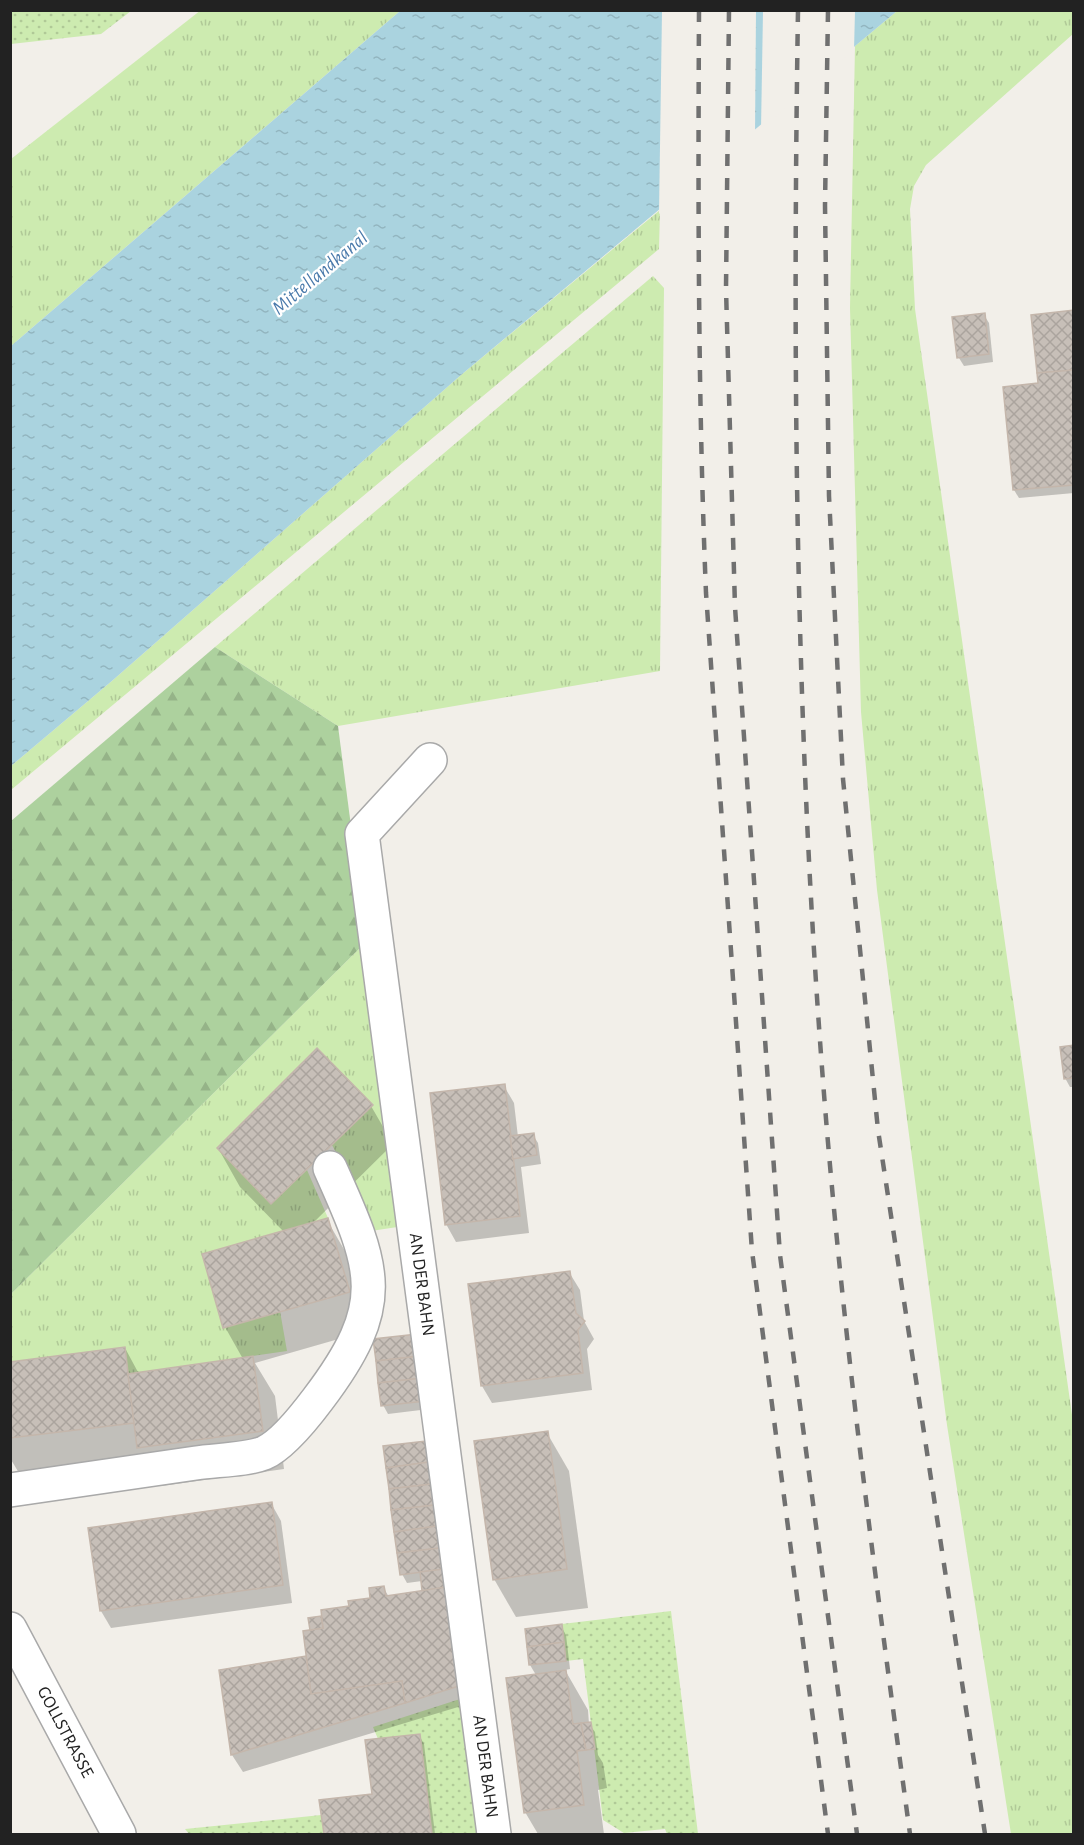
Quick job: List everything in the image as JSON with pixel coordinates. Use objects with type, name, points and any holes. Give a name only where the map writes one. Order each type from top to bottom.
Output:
[{"type":"street","name":"AN DER BAHN","points":[[430,760],[362,834],[494,1834]]},
{"type":"street","points":[[10,1490],[264,1453],[299,1425],[336,1375],[356,1342],[366,1316],[370,1277],[357,1229],[330,1168]]},
{"type":"street","name":"GOLLSTRASSE","points":[[10,1629],[119,1834]]},
{"type":"green space","points":[[201,10],[400,11],[11,346],[11,159]]},
{"type":"green space","points":[[10,11],[131,11],[101,34],[11,44]]},
{"type":"green space","points":[[897,11],[1073,11],[1073,34],[926,165],[914,186],[910,209],[915,309],[1073,1422],[1073,1834],[1011,1834],[947,1425],[877,890],[861,712],[850,308],[855,46]]},
{"type":"green space","points":[[660,210],[659,249],[11,790],[11,766],[113,680],[461,375]]},
{"type":"green space","points":[[653,276],[664,288],[660,671],[338,726],[215,647]]},
{"type":"green space","points":[[215,647],[338,726],[366,942],[11,1294],[11,821]]},
{"type":"green space","points":[[366,942],[404,1226],[371,1231],[356,1190],[332,1145],[317,1049],[217,1148],[271,1204],[307,1170],[328,1218],[202,1254],[223,1328],[280,1311],[287,1351],[128,1374],[125,1347],[11,1362],[11,1294]]},
{"type":"green space","points":[[671,1611],[698,1834],[667,1834],[665,1829],[624,1833],[603,1820],[583,1659],[566,1661],[562,1624]]},
{"type":"green space","points":[[460,1699],[477,1834],[432,1834],[420,1734],[378,1739],[373,1727]]},
{"type":"green space","points":[[321,1815],[324,1834],[189,1834],[185,1829]]},
{"type":"water","name":"Mittellandkanal","points":[[400,11],[897,11],[461,375],[113,680],[11,766],[11,346]]},
{"type":"pier","points":[[662,11],[756,11],[755,134],[659,214]]},
{"type":"pier","points":[[763,11],[855,11],[854,50],[761,129]]},
{"type":"building","points":[[1074,310],[1074,370],[1037,373],[1031,315]]},
{"type":"building","points":[[985,313],[989,354],[957,358],[952,317]]},
{"type":"building","points":[[1074,370],[1074,485],[1013,490],[1003,387],[1038,383],[1037,373]]},
{"type":"building","points":[[1074,1045],[1074,1078],[1064,1079],[1060,1047]]},
{"type":"building","points":[[317,1048],[373,1105],[271,1204],[217,1148]]},
{"type":"building","points":[[505,1084],[520,1216],[445,1225],[430,1093]]},
{"type":"building","points":[[534,1133],[537,1155],[513,1159],[510,1136]]},
{"type":"building","points":[[328,1218],[350,1292],[223,1328],[202,1254]]},
{"type":"building","points":[[570,1271],[576,1313],[585,1321],[578,1330],[583,1373],[481,1386],[468,1284]]},
{"type":"building","points":[[417,1334],[420,1356],[376,1361],[373,1339]]},
{"type":"building","points":[[125,1347],[134,1423],[10,1438],[10,1362]]},
{"type":"building","points":[[253,1356],[263,1431],[137,1448],[128,1374]]},
{"type":"building","points":[[420,1356],[423,1378],[378,1383],[376,1361]]},
{"type":"building","points":[[423,1378],[425,1401],[381,1406],[378,1383]]},
{"type":"building","points":[[548,1431],[567,1569],[493,1580],[474,1441]]},
{"type":"building","points":[[426,1441],[429,1462],[386,1468],[383,1446]]},
{"type":"building","points":[[429,1462],[432,1484],[389,1489],[386,1468]]},
{"type":"building","points":[[432,1484],[435,1505],[391,1510],[389,1489]]},
{"type":"building","points":[[272,1502],[283,1585],[100,1611],[88,1528]]},
{"type":"building","points":[[435,1505],[437,1526],[394,1532],[391,1510]]},
{"type":"building","points":[[437,1526],[440,1548],[397,1553],[394,1532]]},
{"type":"building","points":[[440,1548],[444,1569],[400,1575],[397,1553]]},
{"type":"building","points":[[444,1569],[446,1587],[422,1591],[420,1572]]},
{"type":"building","points":[[384,1586],[386,1596],[446,1587],[459,1686],[405,1703],[402,1681],[311,1694],[303,1631],[323,1628],[321,1610],[349,1606],[348,1601],[370,1598],[369,1588]]},
{"type":"building","points":[[321,1616],[323,1628],[310,1630],[308,1618]]},
{"type":"building","points":[[562,1624],[564,1642],[527,1647],[525,1629]]},
{"type":"building","points":[[564,1642],[566,1661],[529,1665],[527,1647]]},
{"type":"building","points":[[306,1656],[311,1694],[402,1681],[405,1703],[231,1755],[219,1670]]},
{"type":"building","points":[[566,1670],[573,1724],[581,1723],[586,1750],[577,1751],[584,1805],[524,1813],[506,1678]]},
{"type":"building","points":[[591,1722],[595,1749],[586,1750],[581,1723]]},
{"type":"building","points":[[420,1734],[432,1834],[324,1834],[319,1800],[372,1794],[365,1740]]},
{"type":"railway","points":[[699,10],[699,302],[706,593],[752,1251],[828,1834]]},
{"type":"railway","points":[[729,10],[726,289],[735,607],[780,1255],[857,1834]]},
{"type":"railway","points":[[798,10],[796,431],[803,711],[817,991],[835,1219],[854,1395],[910,1834]]},
{"type":"railway","points":[[828,10],[825,205],[829,496],[843,779],[878,1130],[985,1834]]}]
